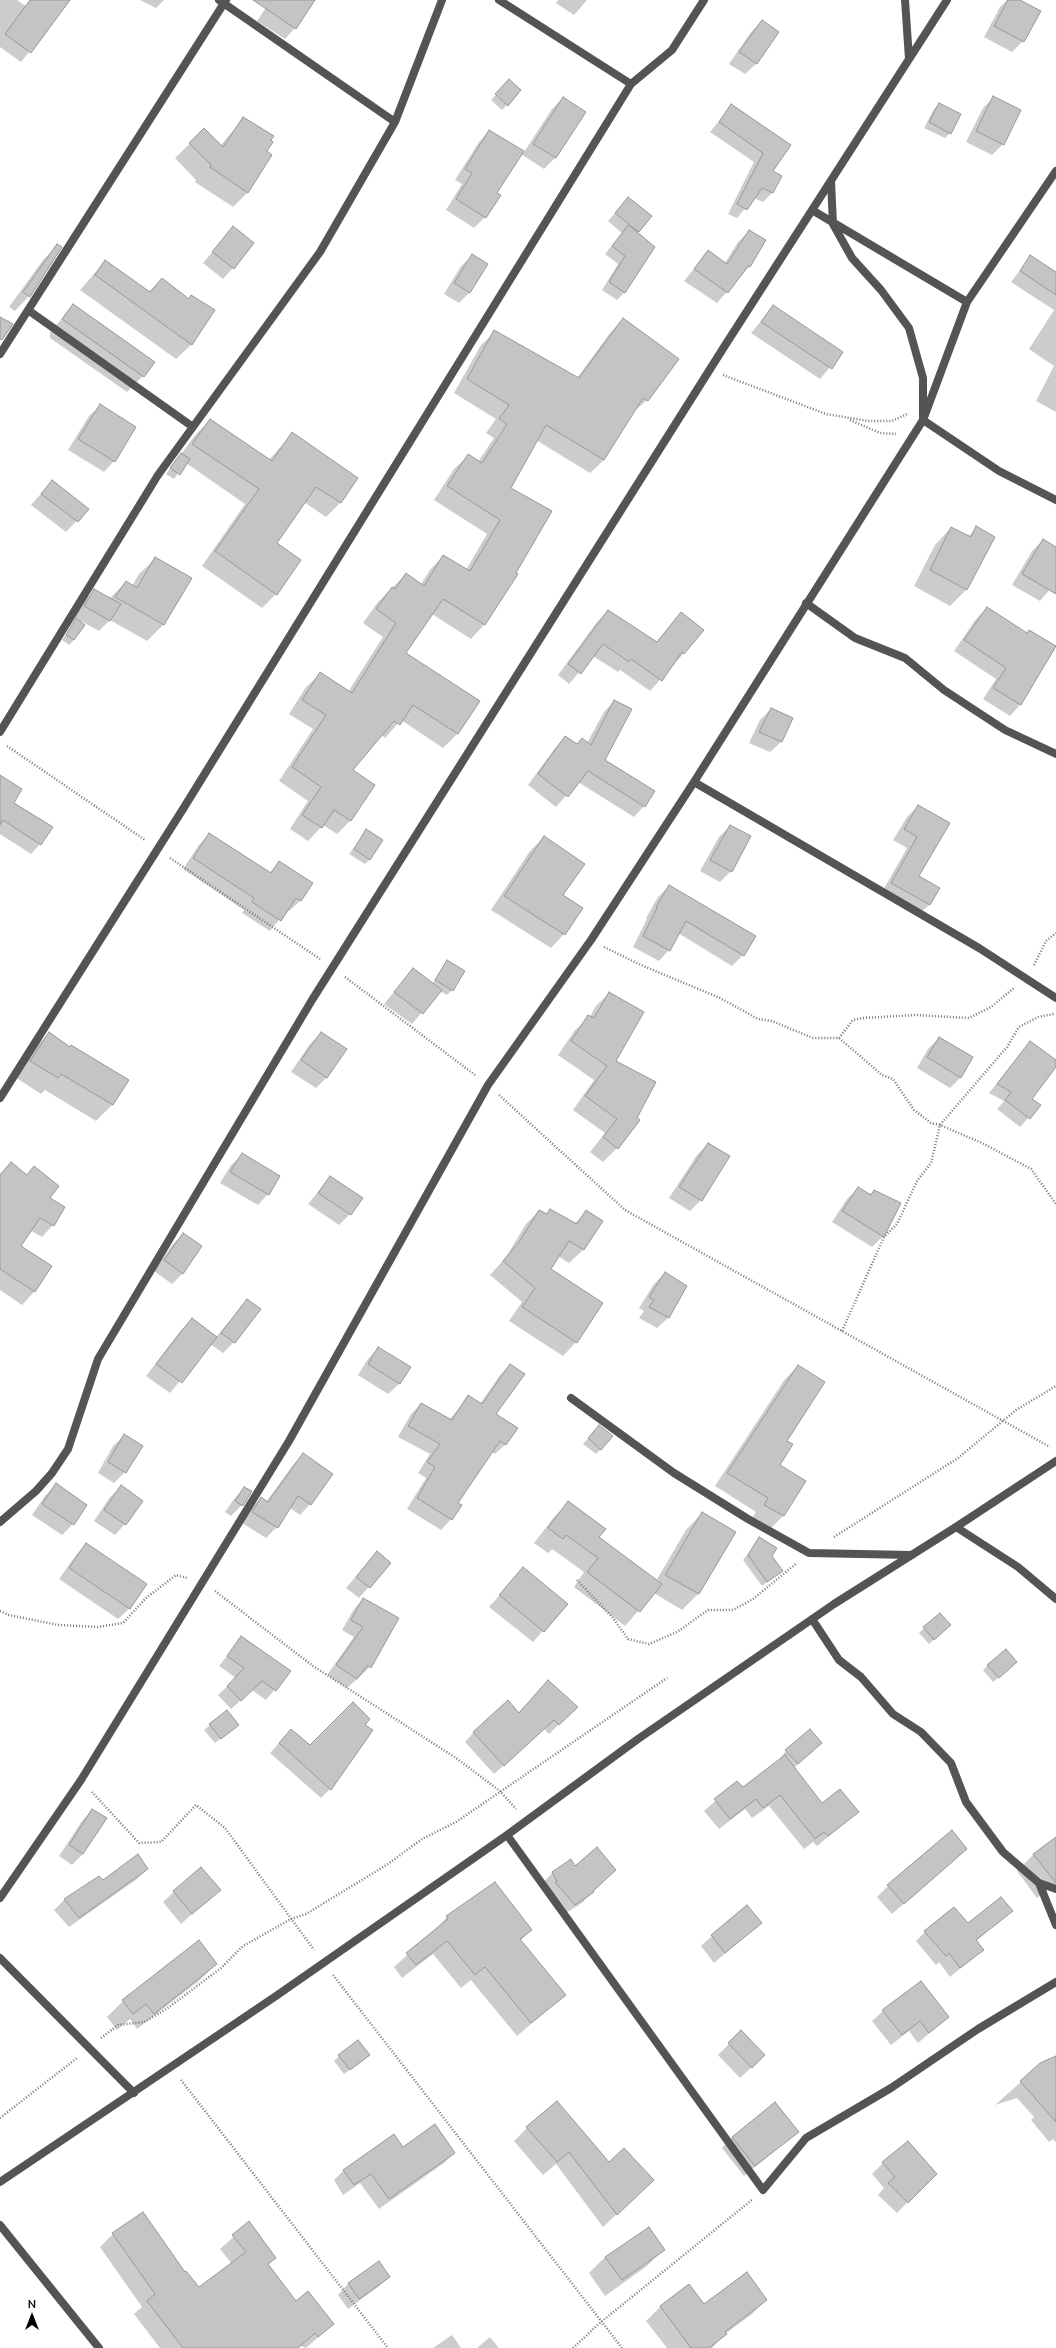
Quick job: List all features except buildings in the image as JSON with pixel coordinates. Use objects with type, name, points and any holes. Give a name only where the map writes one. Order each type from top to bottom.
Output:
[{"type":"street","points":[[0,732],[158,475],[320,252],[395,122],[442,0]]},
{"type":"street","points":[[499,0],[631,84]]},
{"type":"street","points":[[0,1098],[157,849],[631,84],[672,50],[704,0]]},
{"type":"street","points":[[905,0],[909,59]]},
{"type":"street","points":[[0,1522],[36,1491],[52,1473],[68,1449],[98,1359],[333,968],[710,370],[947,0]]},
{"type":"street","points":[[0,354],[223,1],[395,122]]},
{"type":"street","points":[[1,1893],[81,1780],[289,1441],[488,1085],[591,940],[694,782],[922,420],[967,302],[1056,171]]},
{"type":"street","points":[[832,180],[833,224],[852,258],[881,290],[909,328],[923,378],[922,420]]},
{"type":"street","points":[[812,210],[833,224],[967,302]]},
{"type":"street","points":[[28,310],[193,427]]},
{"type":"street","points":[[922,420],[999,471],[1056,500]]},
{"type":"street","points":[[806,603],[855,638],[905,658],[944,690],[1005,730],[1056,754]]},
{"type":"street","points":[[694,782],[1022,976],[1056,998]]},
{"type":"street","points":[[571,1398],[674,1473],[748,1519],[809,1553],[912,1555]]},
{"type":"street","points":[[0,2182],[172,2068],[507,1836],[638,1739],[812,1619],[1056,1461]]},
{"type":"street","points":[[956,1527],[1018,1567],[1056,1599]]},
{"type":"street","points":[[812,1619],[839,1660],[861,1677],[893,1714],[921,1732],[950,1763],[966,1802],[1003,1852],[1039,1883],[1056,1889]]},
{"type":"street","points":[[507,1836],[763,2190],[806,2138],[891,2088],[978,2029],[1056,1982]]},
{"type":"street","points":[[1039,1883],[1056,1925]]},
{"type":"street","points":[[0,1958],[134,2093]]},
{"type":"street","points":[[0,2225],[99,2348]]},
{"type":"path","points":[[710,370],[755,389],[826,414],[848,419],[892,421],[923,407]]},
{"type":"path","points":[[848,419],[880,434],[912,434]]},
{"type":"path","points":[[7,745],[333,968],[488,1085],[625,1210],[1056,1451]]},
{"type":"path","points":[[838,1038],[853,1020],[862,1018],[941,1015],[969,1018],[991,1007],[1012,992],[1022,976],[1033,968],[1046,941],[1056,933]]},
{"type":"path","points":[[591,940],[641,965],[720,998],[758,1019],[772,1021],[813,1038],[838,1038],[882,1075],[893,1079],[914,1110],[931,1123],[940,1125],[1031,1169],[1056,1204]]},
{"type":"path","points":[[842,1331],[881,1243],[897,1224],[917,1181],[931,1163],[940,1125],[1007,1047],[1019,1027],[1038,1017],[1056,1014]]},
{"type":"path","points":[[0,1611],[9,1615],[58,1624],[98,1627],[123,1623],[146,1598],[176,1575],[202,1582],[313,1666],[456,1758],[500,1791],[526,1822]]},
{"type":"path","points":[[0,2118],[48,2083],[118,2025],[144,2022],[165,2010],[221,1968],[243,1946],[290,1919],[306,1914],[355,1885],[422,1839],[456,1822],[667,1678]]},
{"type":"path","points":[[81,1780],[139,1843],[161,1842],[196,1805],[225,1828],[323,1963],[348,1992],[622,2348]]},
{"type":"path","points":[[172,2068],[388,2348]]},
{"type":"path","points":[[573,2348],[601,2322],[763,2190]]}]
